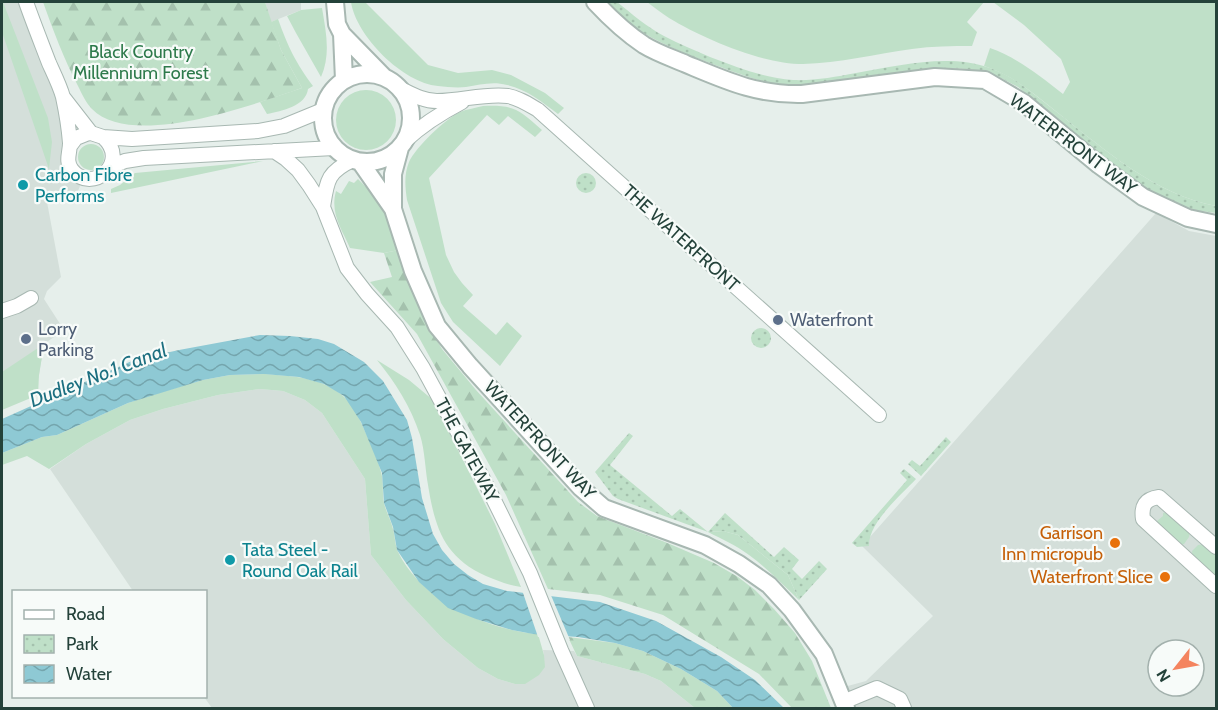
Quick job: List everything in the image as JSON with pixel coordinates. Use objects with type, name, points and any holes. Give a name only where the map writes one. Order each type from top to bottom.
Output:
[{"type":"street","points":[[26,2],[62,96],[70,146],[69,164],[79,176],[88,179],[95,178],[110,167],[112,148],[108,142],[97,135],[62,96]]},
{"type":"street","points":[[335,2],[342,34],[344,80]]},
{"type":"street","name":"WATERFRONT WAY","points":[[595,2],[627,32],[644,44],[750,89],[784,95],[935,77],[985,80],[1024,103],[1099,165],[1143,196],[1188,218],[1216,224]]},
{"type":"street","name":"WATERFRONT WAY","points":[[342,34],[403,92],[409,104],[411,125],[393,174],[393,209],[413,271],[437,326],[470,366],[581,488],[604,508],[705,545],[739,564],[769,585],[792,610],[824,654],[845,705]]},
{"type":"street","points":[[110,167],[125,161],[144,158],[333,148],[324,130],[323,110],[336,86],[353,76],[363,74],[374,74],[390,82]]},
{"type":"street","name":"THE WATERFRONT","points":[[390,82],[420,98],[436,101],[509,96],[524,101],[538,110],[879,415]]},
{"type":"street","name":"THE WATERFRONT","points":[[403,145],[420,127],[469,98]]},
{"type":"street","points":[[70,146],[81,135],[132,139],[258,131],[284,126],[323,110]]},
{"type":"street","points":[[323,207],[329,176],[340,166],[357,162],[376,162],[389,157],[403,145]]},
{"type":"street","name":"WATERFRONT WAY","points":[[333,148],[357,162],[393,209]]},
{"type":"street","name":"THE GATEWAY","points":[[274,151],[298,170],[323,207],[347,268],[397,327],[423,368],[488,488],[530,573],[587,708]]},
{"type":"street","points":[[2,311],[31,298]]},
{"type":"street","points":[[1216,547],[1158,497],[1151,498],[1144,504],[1143,519],[1216,586]]},
{"type":"street","points":[[845,705],[878,688],[900,699],[904,708]]},
{"type":"shaded area","points":[[2,2],[27,2],[62,96],[68,150],[83,178],[78,191],[78,199],[47,202],[61,277],[47,291],[44,299],[64,330],[44,344],[39,375],[2,395]]},
{"type":"shaded area","points":[[265,2],[301,2],[301,10],[271,22]]},
{"type":"shaded area","points":[[1156,213],[1189,231],[1216,236],[1216,708],[856,708],[844,687],[866,681],[933,616],[862,546]]},
{"type":"shaded area","name":"Tata Steel - Round Oak Rail","points":[[260,389],[283,391],[305,400],[322,413],[365,479],[371,555],[406,600],[443,639],[478,668],[498,679],[515,684],[544,655],[543,650],[574,651],[577,656],[645,674],[661,681],[695,708],[212,708],[205,698],[207,698],[207,590],[132,590],[50,469],[86,444],[130,420],[218,395]]},
{"type":"green space","points":[[2,2],[48,118],[52,142],[49,169],[2,32]]},
{"type":"green space","name":"Black Country Millennium Forest","points":[[43,2],[265,2],[281,50],[302,88],[255,104],[194,120],[164,125],[135,125],[111,121],[92,109],[84,98],[63,55]]},
{"type":"green space","points":[[351,2],[365,2],[428,65],[458,73],[492,70],[511,75],[545,93],[564,108],[558,114],[527,93],[502,84],[448,87],[424,83],[396,67],[371,43],[355,15]]},
{"type":"green space","points":[[605,2],[617,2],[675,42],[750,72],[782,79],[816,79],[906,64],[940,61],[957,61],[990,68],[1026,88],[1132,169],[1173,192],[1216,206],[1216,213],[1193,210],[1149,190],[1129,177],[1018,87],[989,73],[938,68],[822,84],[788,86],[735,72],[662,43],[632,26]]},
{"type":"green space","points":[[647,2],[984,2],[967,22],[977,32],[972,46],[920,48],[803,64],[770,60],[716,42],[683,26]]},
{"type":"green space","points":[[993,2],[1216,2],[1216,206],[1173,192],[1132,169],[1023,86],[1004,74],[984,66],[990,48],[1019,62],[1063,94],[1070,82],[1061,59],[1024,25]]},
{"type":"green space","points":[[322,8],[327,51],[321,77],[287,16],[301,10]]},
{"type":"green space","points":[[278,19],[293,54],[313,86],[308,89],[303,100],[298,104],[267,114],[260,102],[302,88],[281,50],[271,22]]},
{"type":"green space","points":[[366,90],[387,99],[396,120],[387,141],[366,150],[345,141],[336,120],[345,99]]},
{"type":"green space","points":[[483,106],[502,106],[516,110],[542,130],[535,137],[508,116],[499,125],[487,115],[429,178],[446,255],[454,272],[473,295],[463,306],[496,335],[507,322],[522,336],[500,366],[453,322],[441,303],[407,200],[405,185],[409,162],[432,134],[460,112]]},
{"type":"green space","points":[[91,144],[100,148],[104,157],[100,166],[91,170],[82,166],[78,157],[82,148]]},
{"type":"green space","points":[[263,161],[111,193],[111,189],[135,173]]},
{"type":"green space","points":[[586,173],[593,176],[596,183],[593,190],[586,193],[579,190],[576,183],[579,176]]},
{"type":"green space","points":[[358,179],[374,196],[384,212],[399,250],[384,253],[350,248],[337,220],[334,206],[336,191],[341,194],[349,181],[354,183]]},
{"type":"green space","points":[[399,250],[422,315],[442,349],[476,390],[578,502],[597,516],[714,563],[755,590],[795,633],[812,661],[831,708],[792,708],[759,674],[663,615],[600,595],[548,589],[506,495],[417,334],[370,282],[392,277],[384,253]]},
{"type":"green space","points":[[761,328],[768,331],[771,338],[768,345],[761,348],[754,345],[751,338],[754,331]]},
{"type":"green space","points":[[44,344],[38,395],[2,410],[2,372]]},
{"type":"green space","points":[[377,360],[409,380],[433,400],[495,524],[521,587],[486,576],[472,568],[460,560],[444,540],[434,515],[420,435],[402,395]]},
{"type":"green space","points":[[264,374],[315,381],[333,389],[346,399],[357,415],[377,459],[382,476],[384,503],[397,549],[409,569],[423,585],[457,610],[497,626],[538,634],[545,667],[539,675],[525,684],[515,684],[498,679],[478,668],[443,639],[406,600],[371,555],[365,479],[322,413],[305,400],[283,391],[260,389],[218,395],[130,420],[86,444],[49,469],[27,456],[2,465],[2,453],[42,437],[57,435],[128,403],[203,380],[230,375]]},
{"type":"green space","points":[[629,433],[633,436],[610,465],[672,516],[680,509],[708,532],[613,496],[595,472]]},
{"type":"green space","points":[[946,437],[951,442],[921,476],[908,464],[912,460],[920,466]]},
{"type":"green space","points":[[904,469],[916,479],[879,519],[870,537],[869,546],[857,547],[852,543],[907,480],[900,473]]},
{"type":"green space","points":[[1168,512],[1190,531],[1184,544],[1178,545],[1158,526],[1157,521],[1163,513]]},
{"type":"green space","points":[[725,513],[774,557],[784,547],[799,560],[792,569],[802,579],[819,561],[827,569],[799,600],[788,575],[738,535],[723,531],[708,532]]},
{"type":"green space","points":[[723,531],[738,535],[788,575],[799,600],[749,555],[708,532]]},
{"type":"green space","points":[[1205,544],[1216,554],[1216,576],[1214,577],[1193,558],[1192,551],[1198,545]]},
{"type":"green space","points":[[568,637],[615,643],[643,651],[681,669],[717,691],[733,708],[695,708],[661,681],[645,674],[577,656]]},
{"type":"water","points":[[260,335],[318,339],[334,344],[364,362],[383,381],[407,420],[422,498],[433,534],[442,550],[468,575],[483,584],[507,591],[600,602],[656,621],[721,657],[755,680],[784,708],[733,708],[717,691],[681,669],[643,651],[615,643],[578,637],[512,630],[448,608],[419,582],[397,550],[393,527],[384,503],[382,473],[361,422],[344,396],[324,384],[299,377],[264,374],[230,375],[203,380],[128,403],[57,435],[42,437],[2,453],[2,419],[134,360]]},
{"type":"pier","points":[[522,590],[550,593],[570,640],[538,637]]},
{"type":"place","name":"Carbon Fibre Performs","points":[[23,185]]},
{"type":"place","name":"Waterfront","points":[[778,320]]},
{"type":"place","name":"Lorry Parking","points":[[26,339]]},
{"type":"place","name":"Garrison Inn micropub","points":[[1115,543]]},
{"type":"place","name":"Tata Steel - Round Oak Rail","points":[[230,560]]},
{"type":"place","name":"Waterfront Slice","points":[[1165,577]]},
{"type":"water label","name":"Dudley No.1 Canal","points":[[98,375]]}]
